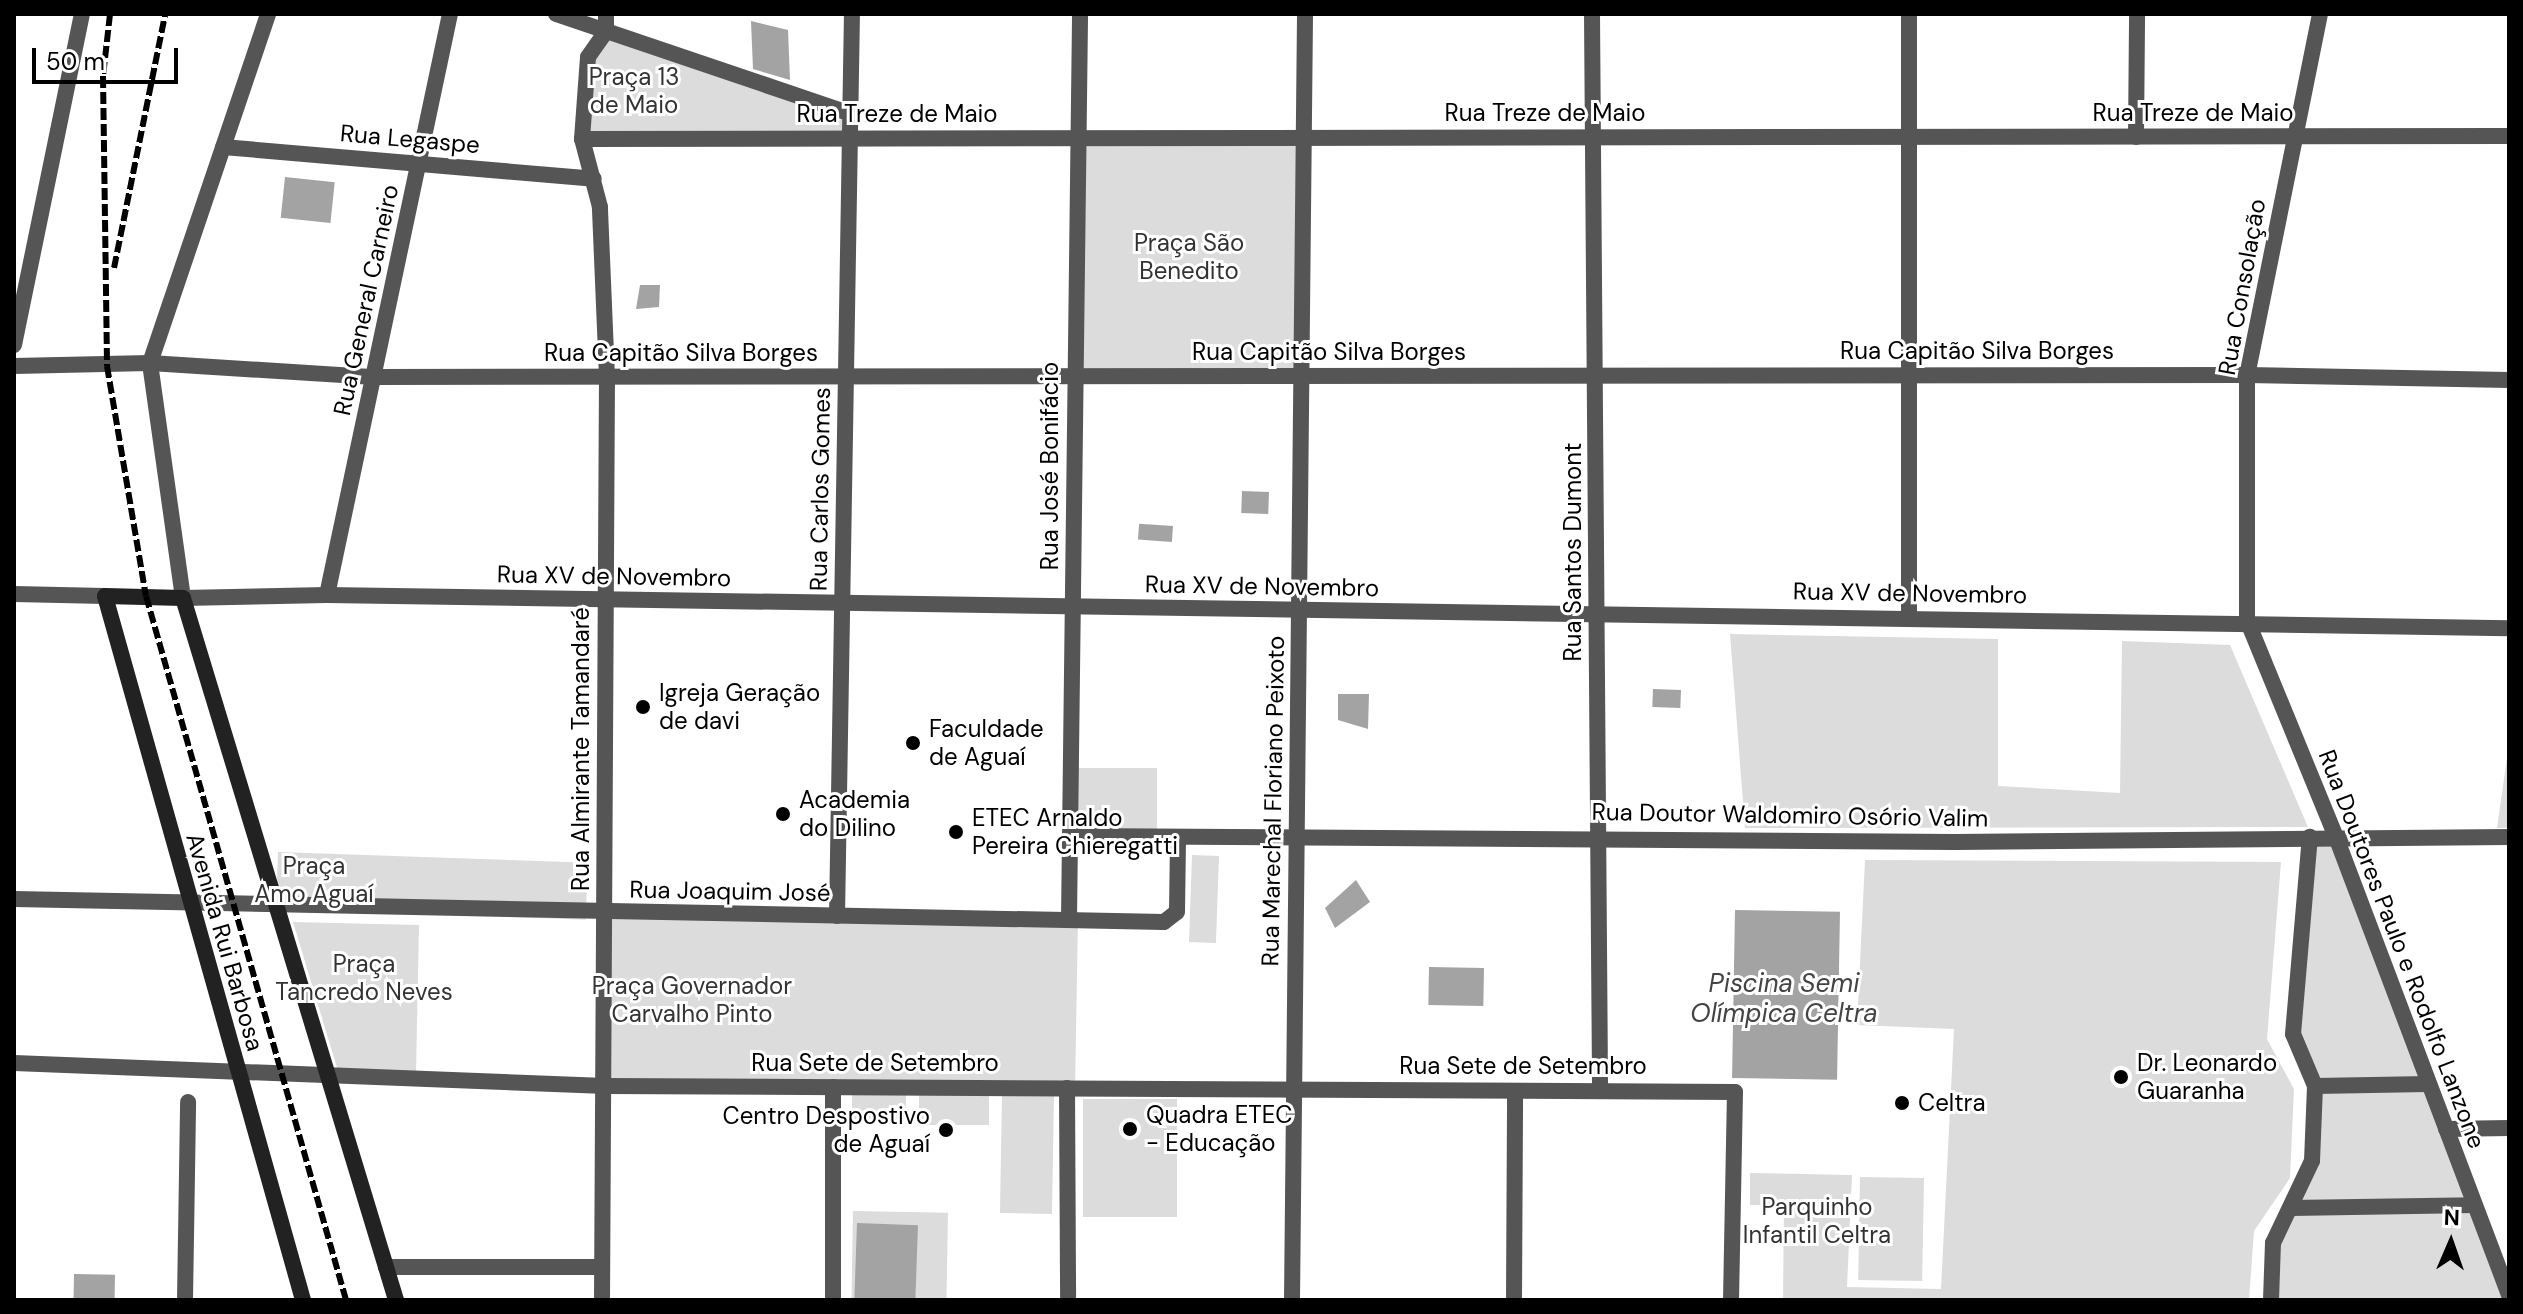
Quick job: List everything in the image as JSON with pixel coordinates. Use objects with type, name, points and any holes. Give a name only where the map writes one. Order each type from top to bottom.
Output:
[{"type":"main road","name":"Rua XV de Novembro","points":[[105,596],[183,598]]},
{"type":"main road","name":"Avenida Rui Barbosa","points":[[105,596],[303,1300]]},
{"type":"main road","points":[[183,598],[396,1300]]},
{"type":"street","points":[[14,345],[82,14]]},
{"type":"street","points":[[183,598],[150,363],[268,14]]},
{"type":"street","name":"Rua General Carneiro","points":[[327,595],[450,14]]},
{"type":"street","name":"Rua Treze de Maio","points":[[556,14],[606,22],[851,114]]},
{"type":"street","name":"Rua Carlos Gomes","points":[[837,916],[852,14]]},
{"type":"street","name":"Rua José Bonifácio","points":[[1069,919],[1080,14]]},
{"type":"street","name":"Rua Marechal Floriano Peixoto","points":[[1292,1300],[1305,14]]},
{"type":"street","name":"Rua Santos Dumont","points":[[1592,14],[1600,1090]]},
{"type":"street","points":[[1909,14],[1909,617]]},
{"type":"street","points":[[2136,137],[2137,14]]},
{"type":"street","name":"Rua Consolação","points":[[2247,620],[2247,375],[2320,14]]},
{"type":"street","name":"Rua Almirante Tamandaré","points":[[602,1300],[606,1086],[607,377],[600,207],[582,139],[588,57],[606,22]]},
{"type":"street","name":"Rua Treze de Maio","points":[[582,139],[2509,136]]},
{"type":"street","name":"Rua Legaspe","points":[[223,147],[594,179]]},
{"type":"street","name":"Rua Capitão Silva Borges","points":[[14,366],[150,363],[375,377],[2247,375],[2509,380]]},
{"type":"street","name":"Rua XV de Novembro","points":[[14,594],[105,596]]},
{"type":"street","name":"Rua XV de Novembro","points":[[183,598],[327,595],[1073,608],[2247,620],[2509,628]]},
{"type":"street","name":"Rua Doutores Paulo e Rodolfo Lanzone","points":[[2247,620],[2336,837],[2509,1296]]},
{"type":"street","name":"Rua Doutor Waldomiro Osório Valim","points":[[1071,836],[1297,841],[1600,837],[1955,842],[2509,837]]},
{"type":"street","points":[[2271,1300],[2273,1243],[2312,1161],[2315,1086],[2293,1034],[2310,837]]},
{"type":"street","name":"Rua Joaquim José","points":[[14,899],[419,911],[1164,922],[1177,912],[1178,839]]},
{"type":"street","name":"Rua Sete de Setembro","points":[[14,1063],[606,1086],[1294,1087],[1515,1092],[1735,1092],[1731,1300]]},
{"type":"street","points":[[2315,1086],[2428,1084]]},
{"type":"street","points":[[833,1087],[833,1300]]},
{"type":"street","points":[[1067,1088],[1068,1300]]},
{"type":"street","points":[[1514,1300],[1515,1092]]},
{"type":"street","points":[[185,1300],[188,1102]]},
{"type":"street","points":[[2446,1129],[2509,1128]]},
{"type":"street","points":[[2291,1208],[2474,1205]]},
{"type":"street","points":[[386,1267],[602,1267]]},
{"type":"green space","name":"Praça 13 de Maio","points":[[606,31],[851,114],[850,138],[582,139],[588,57]]},
{"type":"green space","name":"Praça São Benedito","points":[[1077,138],[1304,138],[1304,376],[1077,376]]},
{"type":"green space","points":[[1730,634],[1998,639],[1998,786],[2120,793],[2122,641],[2230,645],[2308,827],[1745,828]]},
{"type":"green space","points":[[2509,744],[2509,828],[2497,828]]},
{"type":"green space","points":[[1072,768],[1157,768],[1157,836],[1072,836]]},
{"type":"green space","points":[[2310,837],[2336,837],[2509,1300],[2271,1300],[2273,1243],[2303,1187],[2315,1086],[2293,1034]]},
{"type":"green space","name":"Praça Amo Aguaí","points":[[278,852],[588,863],[586,920],[276,909]]},
{"type":"green space","points":[[1192,855],[1219,856],[1216,943],[1189,942]]},
{"type":"green space","name":"Dr. Leonardo Guaranha","points":[[1865,860],[2281,862],[2267,1039],[2294,1089],[2290,1178],[2254,1231],[2249,1300],[1783,1300],[1784,1205],[1750,1205],[1750,1173],[1852,1175],[1847,1287],[1941,1289],[1954,1029],[1857,1025]]},
{"type":"green space","name":"Praça Governador Carvalho Pinto","points":[[604,913],[1078,921],[1075,1094],[601,1086]]},
{"type":"green space","name":"Praça Tancredo Neves","points":[[293,922],[419,925],[416,1073],[338,1071]]},
{"type":"green space","points":[[852,1095],[906,1095],[906,1124],[852,1124]]},
{"type":"green space","points":[[919,1095],[989,1095],[989,1125],[919,1125]]},
{"type":"green space","points":[[1002,1095],[1054,1096],[1052,1214],[1000,1213]]},
{"type":"green space","name":"Quadra ETEC - Educação","points":[[1083,1099],[1177,1099],[1177,1217],[1083,1217]]},
{"type":"green space","points":[[1860,1177],[1924,1178],[1922,1281],[1858,1280]]},
{"type":"green space","points":[[853,1211],[948,1213],[946,1300],[851,1300]]},
{"type":"water","points":[[751,21],[788,30],[790,80],[753,69]]},
{"type":"water","points":[[285,177],[335,182],[330,223],[281,218]]},
{"type":"water","points":[[640,285],[660,285],[659,307],[636,309]]},
{"type":"water","points":[[1242,491],[1269,492],[1268,514],[1241,513]]},
{"type":"water","points":[[1139,524],[1173,526],[1172,542],[1138,540]]},
{"type":"water","points":[[1653,689],[1681,690],[1680,708],[1652,707]]},
{"type":"water","points":[[1338,694],[1369,694],[1368,729],[1338,720]]},
{"type":"water","points":[[1356,880],[1370,902],[1335,928],[1325,908]]},
{"type":"water","name":"Piscina Semi Olímpica Celtra","points":[[1735,910],[1840,912],[1837,1080],[1732,1078]]},
{"type":"water","points":[[1429,967],[1484,968],[1483,1006],[1428,1005]]},
{"type":"water","points":[[857,1223],[918,1225],[915,1300],[854,1300]]},
{"type":"water","points":[[74,1274],[115,1275],[115,1300],[74,1300]]},
{"type":"railway","points":[[110,14],[103,76],[107,366],[146,596],[346,1300]]},
{"type":"railway","points":[[114,268],[165,14]]},
{"type":"place","name":"Igreja Geração de davi","points":[[643,707]]},
{"type":"place","name":"Faculdade de Aguaí","points":[[913,743]]},
{"type":"place","name":"Academia do Dilino","points":[[783,814]]},
{"type":"place","name":"ETEC Arnaldo Pereira Chieregatti","points":[[956,832]]},
{"type":"place","name":"Dr. Leonardo Guaranha","points":[[2121,1077]]},
{"type":"place","name":"Celtra","points":[[1902,1103]]},
{"type":"place","name":"Quadra ETEC - Educação","points":[[1130,1129]]},
{"type":"place","name":"Centro Despostivo de Aguaí","points":[[946,1130]]},
{"type":"park label","name":"Parquinho Infantil Celtra","points":[[1817,1221]]}]
